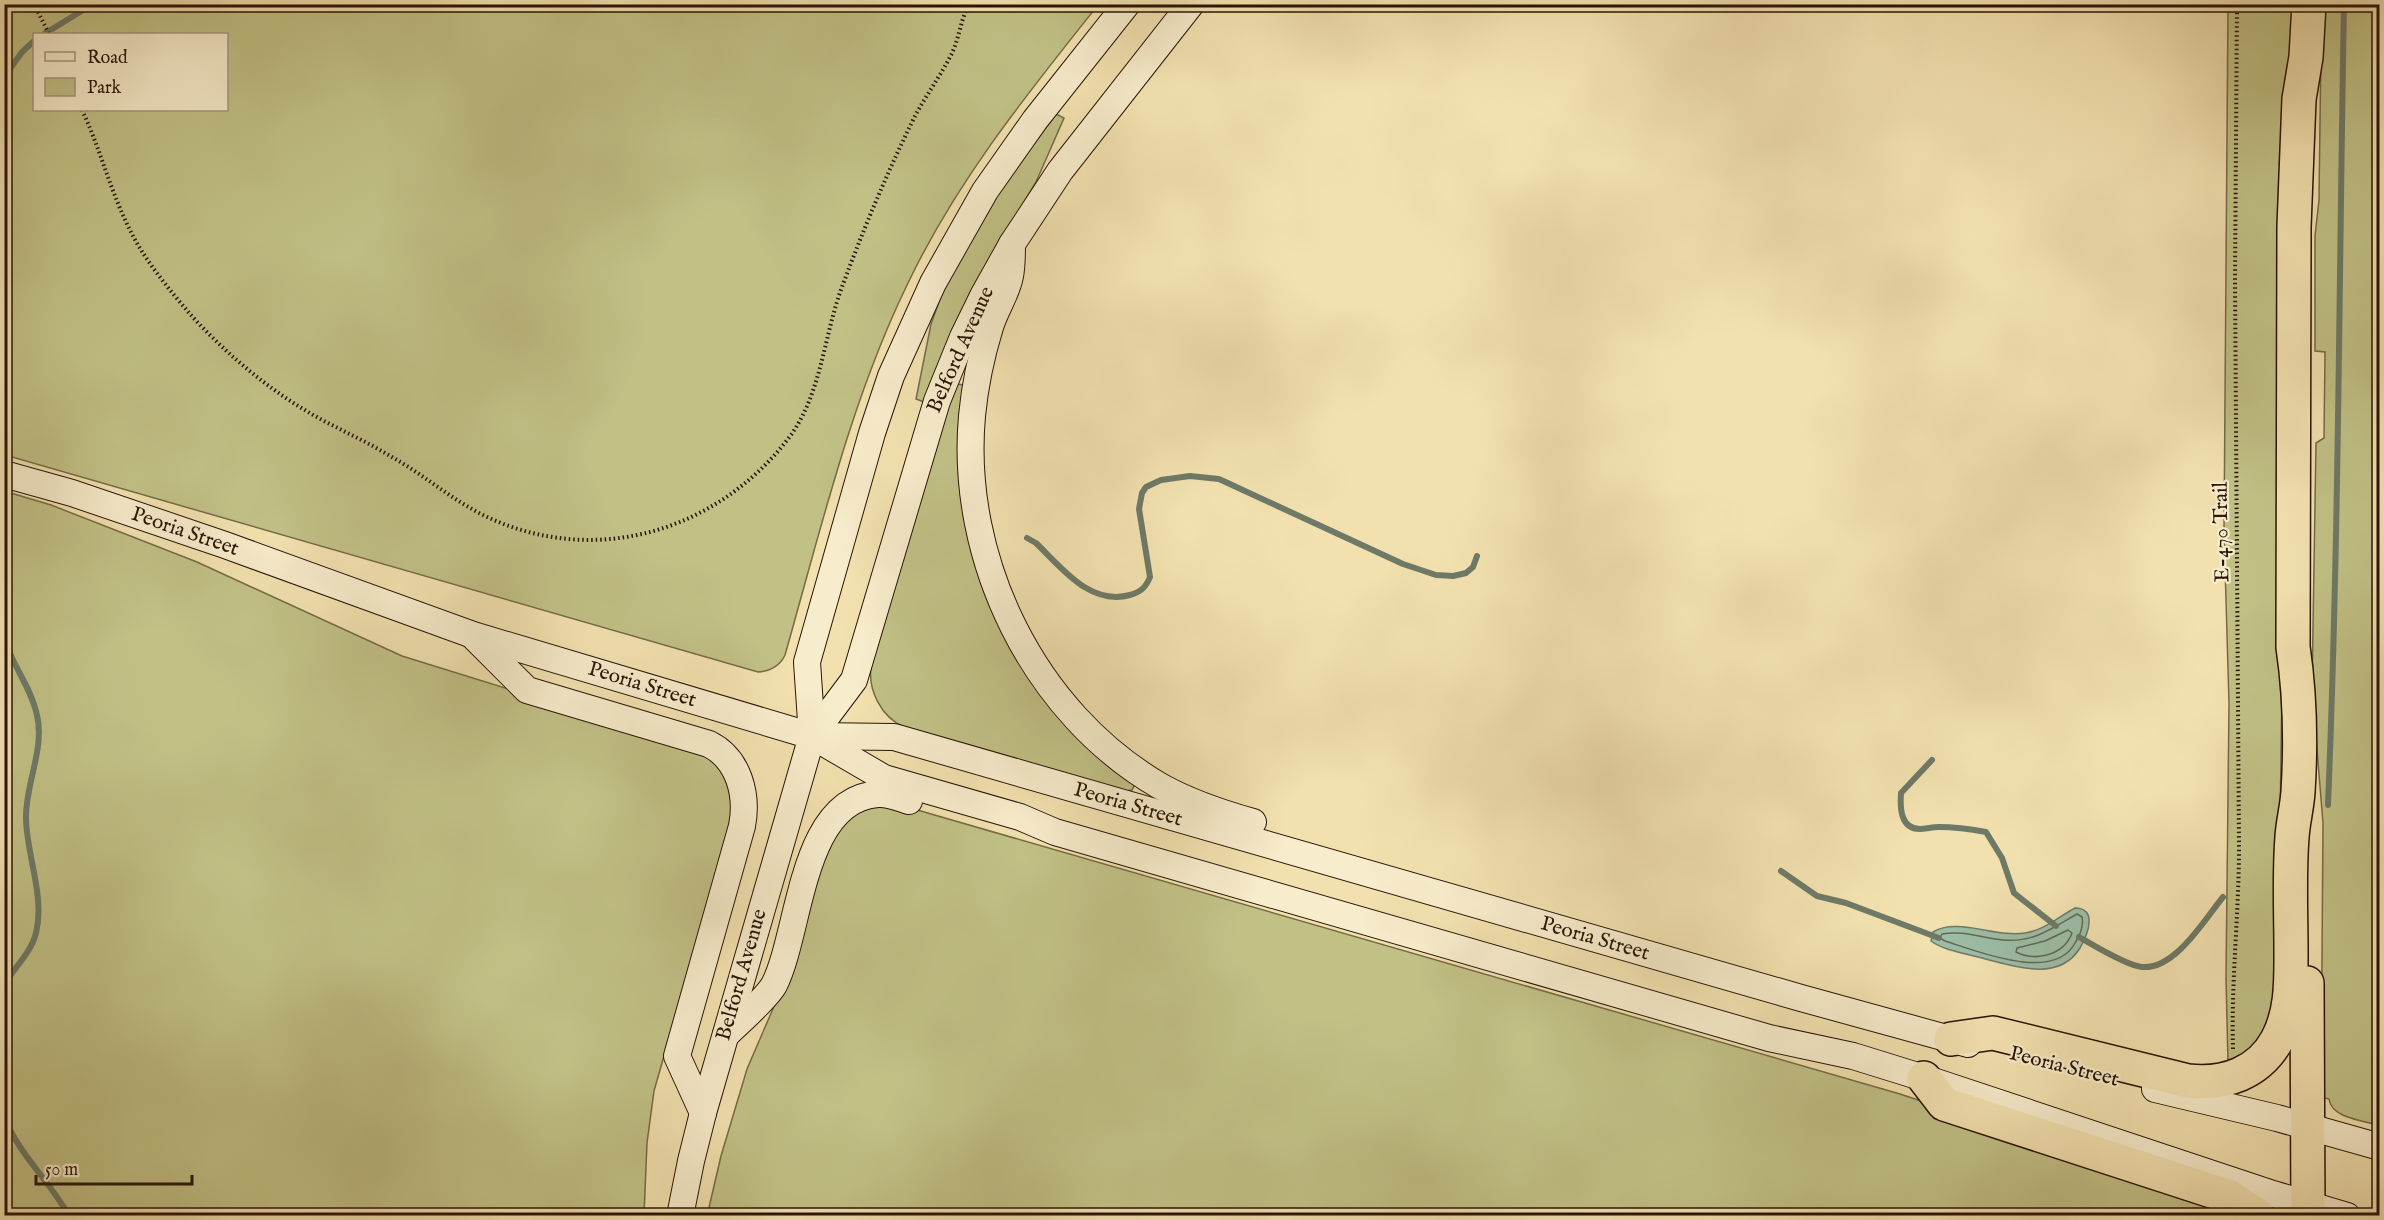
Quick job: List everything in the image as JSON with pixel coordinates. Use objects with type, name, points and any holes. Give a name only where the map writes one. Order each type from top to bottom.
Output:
[{"type":"highway","points":[[1951,1039],[1994,1033],[2198,1082],[2226,1079],[2251,1070],[2264,1058],[2283,1029],[2291,982],[2292,837],[2298,793],[2298,680],[2293,647],[2292,351],[2299,99],[2306,57],[2309,4]]},
{"type":"highway","points":[[2298,793],[2309,835],[2308,1210]]},
{"type":"highway","points":[[1924,1078],[1944,1104],[2230,1197],[2258,1215]]},
{"type":"main road","name":"Belford Avenue","points":[[680,1215],[703,1113],[812,736],[807,662],[881,405],[905,342],[937,275],[985,191],[1035,120],[1127,4]]},
{"type":"main road","name":"Belford Avenue","points":[[812,736],[854,680],[937,401],[972,319],[1012,244],[1060,171],[1191,4]]},
{"type":"main road","points":[[1012,244],[1010,278],[991,324],[976,381],[970,451],[975,504],[984,549],[1007,613],[1027,653],[1063,703],[1090,732],[1151,780],[1173,793],[1214,810],[1345,850],[1375,876]]},
{"type":"main road","name":"Peoria Street","points":[[4,474],[72,493],[473,635],[812,736],[884,778],[1020,817],[1055,832],[1556,978],[1769,1038],[1853,1056],[1924,1078],[2308,1210],[2347,1215]]},
{"type":"main road","points":[[473,635],[527,690],[709,744],[723,754],[737,774],[744,797],[742,826],[677,1056],[703,1113]]},
{"type":"main road","name":"Peoria Street","points":[[812,736],[894,737],[1951,1039],[2307,1126],[2379,1147]]},
{"type":"main road","points":[[724,1038],[773,987],[815,846],[829,822],[846,806],[870,795],[884,794],[1014,833],[1055,832]]},
{"type":"path","points":[[34,4],[48,33]]},
{"type":"path","points":[[82,111],[118,205],[137,243],[190,313],[252,372],[300,407],[390,455],[486,517],[522,530],[551,537],[608,541],[655,530],[711,508],[751,479],[790,435],[802,416],[816,382],[839,295],[868,219],[914,118],[949,58],[969,4]]},
{"type":"path","name":"E-470 Trail","points":[[2233,1059],[2232,973],[2239,866],[2235,327],[2237,4]]},
{"type":"green space","points":[[4,5],[1098,5],[1020,104],[972,172],[928,243],[888,326],[854,418],[785,655],[778,665],[758,672],[5,455]]},
{"type":"green space","points":[[2228,5],[2292,5],[2280,824],[2283,1003],[2242,1062],[2238,1056],[2228,1062],[2226,978],[2229,703],[2224,532]]},
{"type":"green space","points":[[2324,5],[2379,5],[2379,1125],[2342,1115],[2331,1105],[2329,1099],[2321,1097],[2323,823],[2312,689],[2316,443],[2324,438],[2325,352],[2315,351],[2315,236],[2319,200],[2321,45]]},
{"type":"green space","points":[[1056,114],[1064,118],[1036,182],[986,265],[946,347],[924,402],[916,399],[931,324],[944,288],[1001,189]]},
{"type":"green space","points":[[957,384],[963,385],[981,574],[1135,784],[1132,790],[1126,791],[904,727],[889,717],[874,693],[871,667],[945,414]]},
{"type":"green space","points":[[4,491],[51,505],[197,562],[402,656],[682,743],[718,763],[733,797],[731,822],[654,1091],[647,1143],[644,1215],[5,1215]]},
{"type":"green space","points":[[893,803],[1900,1094],[2100,1160],[2243,1216],[707,1216],[721,1156],[747,1069],[794,960],[830,838],[859,809]]},
{"type":"water","points":[[2075,908],[2084,910],[2088,916],[2088,928],[2083,942],[2071,959],[2059,966],[2046,969],[2004,964],[1947,949],[1931,941],[1933,932],[1954,927],[2002,933],[2025,933],[2045,926]]},
{"type":"waterway","points":[[46,33],[93,4]]},
{"type":"waterway","points":[[2328,805],[2337,505],[2344,4]]},
{"type":"waterway","points":[[4,77],[22,52],[33,42]]},
{"type":"waterway","points":[[1027,538],[1036,543],[1067,573],[1090,590],[1116,597],[1134,594],[1143,589],[1150,577],[1139,509],[1142,493],[1146,487],[1161,480],[1190,476],[1219,479],[1403,564],[1436,575],[1453,576],[1466,573],[1473,567],[1477,556]]},
{"type":"waterway","points":[[4,638],[34,705],[39,728],[39,741],[28,793],[26,819],[37,891],[38,919],[34,940],[4,984]]},
{"type":"waterway","points":[[1932,760],[1901,793],[1901,811],[1905,821],[1913,828],[1920,829],[1951,827],[1986,832],[2002,858],[2014,893],[2056,926]]},
{"type":"waterway","points":[[1781,871],[1817,896],[1846,903],[1939,938]]},
{"type":"waterway","points":[[2079,937],[2128,963],[2142,967],[2154,966],[2177,952],[2198,930],[2223,897]]},
{"type":"waterway","points":[[4,1116],[17,1143],[69,1216]]}]
